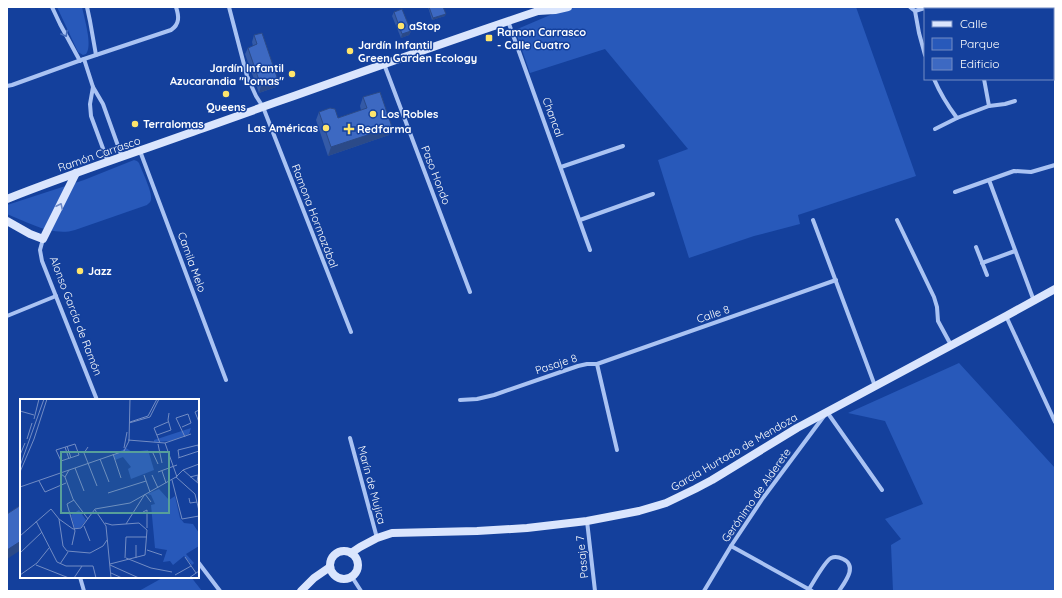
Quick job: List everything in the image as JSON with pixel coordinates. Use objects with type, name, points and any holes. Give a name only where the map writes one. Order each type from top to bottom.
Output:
[{"type":"street","points":[[52,7],[60,24],[82,60],[93,87],[103,104],[122,157]]},
{"type":"street","points":[[87,7],[96,55]]},
{"type":"street","points":[[7,86],[174,28],[178,24],[179,20],[176,7]]},
{"type":"street","name":"Ramona Hormazábal","points":[[229,7],[247,76],[263,107],[351,332]]},
{"type":"street","name":"Ramón Carrasco","points":[[7,198],[540,9],[555,10],[568,7]]},
{"type":"street","points":[[910,7],[915,11],[924,51]]},
{"type":"street","points":[[915,11],[924,8]]},
{"type":"street","name":"Chancal","points":[[508,21],[590,250]]},
{"type":"street","name":"Paso Hondo","points":[[384,64],[470,292]]},
{"type":"street","points":[[934,80],[947,105],[957,118]]},
{"type":"street","points":[[984,80],[988,106]]},
{"type":"street","points":[[93,87],[90,104],[91,116],[108,162]]},
{"type":"street","points":[[935,129],[957,118],[988,106],[1005,104],[1015,100]]},
{"type":"street","points":[[561,167],[623,146]]},
{"type":"street","name":"Camila Melo","points":[[140,151],[226,380]]},
{"type":"street","points":[[955,192],[1014,171],[1032,172],[1055,165]]},
{"type":"street","name":"Alonso García de Ramón","points":[[76,173],[43,239],[40,256],[97,399]]},
{"type":"street","points":[[989,180],[1034,301]]},
{"type":"street","points":[[580,220],[653,194]]},
{"type":"street","points":[[813,220],[875,386]]},
{"type":"street","points":[[897,220],[934,297],[937,307],[938,321],[951,346]]},
{"type":"street","points":[[7,221],[34,236],[43,239]]},
{"type":"street","points":[[976,247],[987,275]]},
{"type":"street","points":[[982,263],[1015,251]]},
{"type":"street","name":"Calle 8","points":[[597,364],[836,280]]},
{"type":"street","name":"García Hurtado de Mendoza","points":[[351,553],[377,538],[392,534],[513,528],[587,521],[653,508],[678,498],[706,483],[797,428],[1055,289]]},
{"type":"street","points":[[7,316],[56,296]]},
{"type":"street","points":[[1006,316],[1055,422]]},
{"type":"street","points":[[597,364],[617,450]]},
{"type":"street","name":"Pasaje 8","points":[[460,400],[477,399],[494,395],[578,366],[597,364]]},
{"type":"street","points":[[827,412],[882,490]]},
{"type":"street","name":"Gerónimo de Alderete","points":[[704,591],[731,546],[763,498],[827,412]]},
{"type":"street","name":"Marín de Mujica","points":[[350,438],[377,538]]},
{"type":"street","name":"Pasaje 7","points":[[587,521],[595,591]]},
{"type":"street","points":[[731,546],[811,590],[827,561],[836,557],[845,560],[848,562],[850,568],[849,574],[839,591]]},
{"type":"street","points":[[344,551],[351,553],[358,563],[357,571],[352,577],[344,580],[336,577],[331,571],[331,560],[336,554],[344,551]]},
{"type":"street","points":[[199,563],[220,591]]},
{"type":"street","points":[[301,591],[314,578],[330,567]]},
{"type":"street","points":[[352,577],[361,591]]},
{"type":"street","points":[[80,578],[84,591]]},
{"type":"green space","points":[[57,7],[82,7],[89,45],[86,54],[83,55],[78,52]]},
{"type":"green space","points":[[569,7],[856,7],[916,176],[798,215],[800,224],[754,236],[689,258],[658,160],[688,149],[605,49],[530,73],[515,30]]},
{"type":"green space","points":[[134,160],[139,163],[150,192],[151,200],[147,205],[67,232],[58,232],[40,228],[7,214],[7,205],[84,180]]},
{"type":"green space","points":[[959,363],[1055,468],[1055,591],[893,591],[891,545],[901,539],[885,519],[923,504],[885,421],[848,413]]},
{"type":"green space","points":[[162,578],[192,578],[202,591],[139,591]]},
{"type":"building","points":[[429,7],[443,7],[446,14],[433,18]]},
{"type":"building","points":[[402,9],[411,31],[402,34],[394,12]]},
{"type":"building","points":[[262,33],[278,80],[261,86],[248,48],[257,44],[254,35]]},
{"type":"building","points":[[380,92],[392,127],[331,147],[319,112],[330,108],[335,109],[338,118],[367,108],[363,97]]},
{"type":"building","points":[[20,506],[20,542],[7,550],[7,514]]},
{"type":"place","name":"aStop","points":[[401,26]]},
{"type":"place","name":"Ramon Carrasco - Calle Cuatro","points":[[489,38]]},
{"type":"place","name":"Jardín Infantil Green Garden Ecology","points":[[350,51]]},
{"type":"place","name":"Jardín Infantil Azucarandia \"Lomas\"","points":[[292,74]]},
{"type":"place","name":"Queens","points":[[226,94]]},
{"type":"place","name":"Los Robles","points":[[373,114]]},
{"type":"place","name":"Terralomas","points":[[135,124]]},
{"type":"place","name":"Las Américas","points":[[326,128]]},
{"type":"place","name":"Redfarma","points":[[349,129]]},
{"type":"place","name":"Jazz","points":[[80,271]]}]
